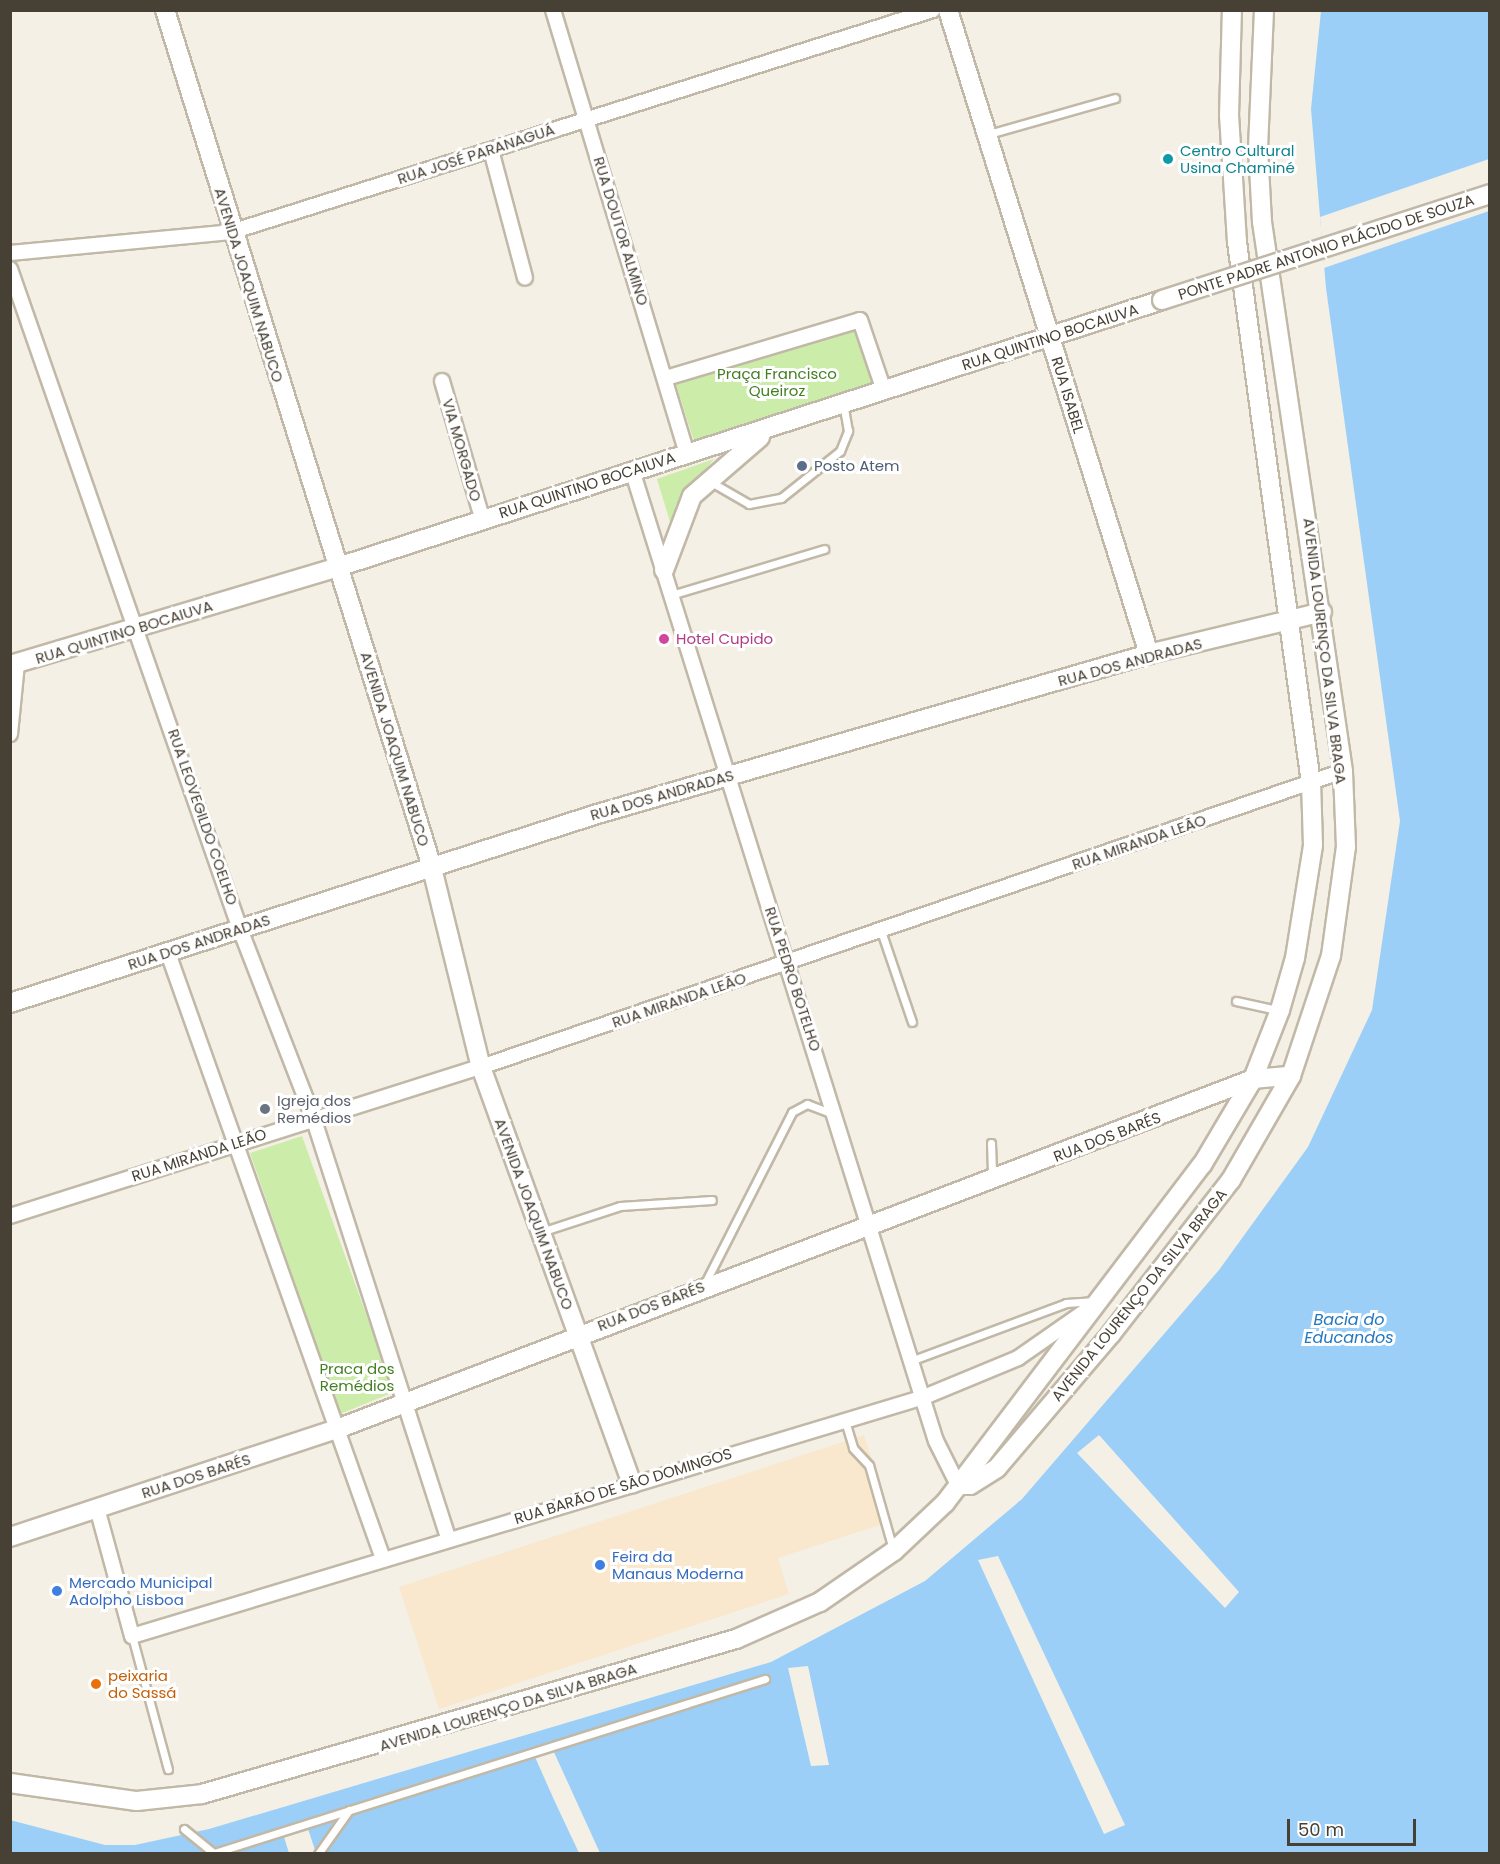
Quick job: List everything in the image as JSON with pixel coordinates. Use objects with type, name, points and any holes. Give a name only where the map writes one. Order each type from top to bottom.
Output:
[{"type":"street","name":"AVENIDA JOAQUIM NABUCO","points":[[165,10],[231,232],[431,864],[481,1067],[632,1484]]},
{"type":"street","name":"RUA DOUTOR ALMINO","points":[[553,10],[687,453]]},
{"type":"street","name":"RUA JOSÉ PARANAGUÁ","points":[[10,253],[231,232],[585,118],[933,10]]},
{"type":"street","name":"RUA ISABEL","points":[[948,10],[1149,654]]},
{"type":"street","name":"AVENIDA LOURENÇO DA SILVA BRAGA","points":[[10,1783],[96,1798],[157,1802],[287,1773],[736,1639],[820,1602],[894,1551],[958,1485],[1203,1165],[1253,1080],[1280,1010],[1307,895],[1311,783],[1287,621],[1235,215],[1229,116],[1232,10]]},
{"type":"street","name":"AVENIDA LOURENÇO DA SILVA BRAGA","points":[[958,1485],[970,1485],[997,1468],[1111,1334],[1231,1180],[1291,1076],[1315,1013],[1340,908],[1346,847],[1343,771],[1322,612],[1262,222],[1258,148],[1264,10]]},
{"type":"street","points":[[491,150],[525,278]]},
{"type":"street","name":"PONTE PADRE ANTONIO PLÁCIDO DE SOUZA","points":[[1162,300],[1490,194]]},
{"type":"street","name":"RUA LEOVEGILDO COELHO","points":[[10,269],[139,628],[240,929],[313,1117],[407,1402],[448,1537]]},
{"type":"street","name":"RUA QUINTINO BOCAIUVA","points":[[14,664],[338,567],[632,470],[769,430],[1162,300]]},
{"type":"street","points":[[666,378],[860,320],[885,391]]},
{"type":"street","name":"VIA MORGADO","points":[[442,381],[482,518]]},
{"type":"street","points":[[663,570],[681,516],[707,480],[769,430]]},
{"type":"street","name":"RUA PEDRO BOTELHO","points":[[632,470],[872,1228],[941,1455],[958,1485]]},
{"type":"street","name":"RUA DOS ANDRADAS","points":[[10,1003],[168,953],[431,864],[729,775],[1149,654],[1322,612]]},
{"type":"street","points":[[10,734],[14,664]]},
{"type":"street","name":"RUA MIRANDA LEÃO","points":[[10,1216],[313,1117],[481,1067],[1343,771]]},
{"type":"street","points":[[168,953],[382,1557]]},
{"type":"street","name":"RUA DOS BARÉS","points":[[10,1537],[337,1429],[704,1285],[872,1228],[1253,1080],[1291,1076]]},
{"type":"street","name":"RUA BARÃO DE SÃO DOMINGOS","points":[[132,1636],[448,1537],[924,1397],[1018,1359],[1097,1301]]},
{"type":"street","points":[[98,1508],[132,1636]]},
{"type":"lane","points":[[987,135],[1115,98]]},
{"type":"lane","points":[[707,480],[749,504],[782,498],[840,451],[848,431],[843,404]]},
{"type":"lane","points":[[671,595],[824,549]]},
{"type":"lane","points":[[881,931],[912,1023]]},
{"type":"lane","points":[[1236,1001],[1280,1010]]},
{"type":"lane","points":[[704,1285],[792,1112],[807,1104],[836,1115]]},
{"type":"lane","points":[[991,1143],[993,1181]]},
{"type":"lane","points":[[541,1232],[620,1206],[712,1200]]},
{"type":"lane","points":[[913,1360],[1066,1303],[1097,1301]]},
{"type":"lane","points":[[844,1419],[853,1448],[868,1465],[894,1551]]},
{"type":"lane","points":[[132,1636],[168,1769]]},
{"type":"lane","points":[[184,1829],[214,1853],[765,1679]]},
{"type":"lane","points":[[318,1854],[350,1809]]},
{"type":"shaded area","points":[[864,1435],[892,1521],[778,1558],[789,1594],[439,1709],[399,1587]]},
{"type":"green space","name":"Praça Francisco Queiroz","points":[[861,322],[879,381],[694,441],[675,382]]},
{"type":"green space","points":[[714,459],[676,505],[671,525],[657,479]]},
{"type":"green space","name":"Praca dos Remédios","points":[[302,1136],[394,1392],[340,1414],[250,1153]]},
{"type":"water","name":"Bacia do Educandos","points":[[1321,11],[1489,11],[1489,1853],[11,1854],[10,1820],[105,1845],[135,1845],[209,1829],[771,1662],[925,1581],[1022,1499],[1219,1270],[1308,1147],[1372,1010],[1400,821],[1326,288],[1311,109]]},
{"type":"pier","points":[[1489,159],[1489,211],[1324,268],[1320,217]]},
{"type":"pier","points":[[1099,1435],[1239,1592],[1225,1608],[1077,1453]]},
{"type":"pier","points":[[998,1556],[1125,1825],[1104,1834],[978,1560]]},
{"type":"pier","points":[[808,1666],[829,1765],[811,1766],[788,1668]]},
{"type":"pier","points":[[553,1750],[600,1853],[579,1853],[555,1802],[535,1757]]},
{"type":"pier","points":[[308,1829],[316,1853],[289,1853],[284,1837]]},
{"type":"place","name":"Centro Cultural Usina Chaminé","points":[[1168,159]]},
{"type":"place","name":"Posto Atem","points":[[802,466]]},
{"type":"place","name":"Hotel Cupido","points":[[664,639]]},
{"type":"place","name":"Igreja dos Remédios","points":[[265,1109]]},
{"type":"place","name":"Feira da Manaus Moderna","points":[[600,1565]]},
{"type":"place","name":"Mercado Municipal Adolpho Lisboa","points":[[57,1591]]},
{"type":"place","name":"peixaria do Sassá","points":[[96,1684]]}]
